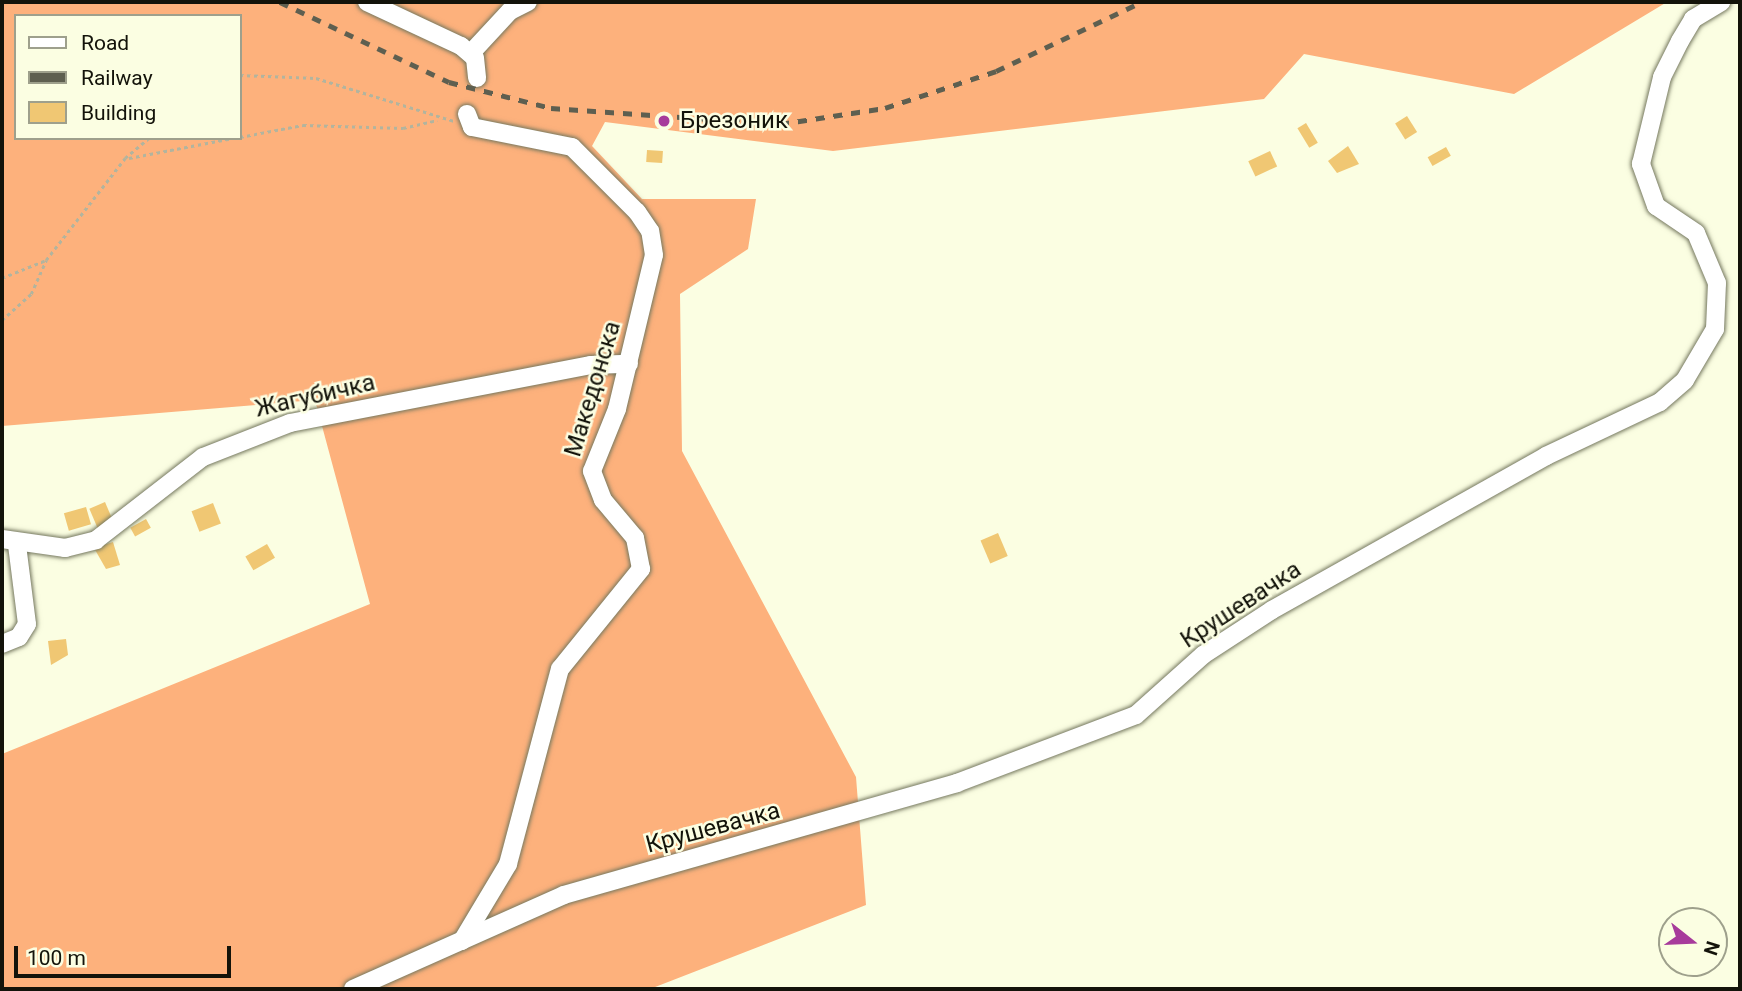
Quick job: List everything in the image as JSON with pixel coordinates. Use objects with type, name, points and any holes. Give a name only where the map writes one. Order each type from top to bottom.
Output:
[{"type":"street","points":[[367,2],[471,53]]},
{"type":"street","points":[[471,53],[510,11],[528,2]]},
{"type":"street","name":"Крушевачка","points":[[353,989],[564,895],[957,783],[1136,715],[1203,654],[1272,610],[1546,456],[1660,402],[1685,380],[1715,330],[1717,283],[1696,233],[1656,206],[1641,164],[1662,77],[1693,19],[1721,2]]},
{"type":"street","points":[[471,53],[477,79]]},
{"type":"street","name":"Македонска","points":[[463,941],[508,864],[560,669],[641,569],[635,538],[603,500],[592,471],[629,364],[652,266],[650,231],[600,169],[572,147],[467,118]]},
{"type":"street","name":"Жагубичка","points":[[9,542],[65,548],[96,540],[203,457],[290,423],[599,363],[629,364]]},
{"type":"street","points":[[2,644],[19,637],[27,624],[9,542]]},
{"type":"path","points":[[242,75],[316,78],[437,120]]},
{"type":"path","points":[[242,137],[303,125],[403,128],[437,120],[467,118]]},
{"type":"path","points":[[2,320],[31,295],[46,260],[125,158],[147,140]]},
{"type":"path","points":[[125,158],[222,140]]},
{"type":"path","points":[[2,278],[46,260]]},
{"type":"shaded area","points":[[2,2],[1667,2],[1514,94],[1304,54],[1264,99],[833,151],[605,122],[592,146],[642,199],[756,199],[748,249],[680,294],[682,451],[856,777],[866,905],[650,989],[2,989],[2,754],[370,604],[315,400],[2,426]]},
{"type":"building","points":[[1407,116],[1417,132],[1405,140],[1395,123]]},
{"type":"building","points":[[1306,123],[1318,143],[1309,148],[1297,128]]},
{"type":"building","points":[[1348,146],[1359,164],[1337,173],[1328,161]]},
{"type":"building","points":[[1446,147],[1451,156],[1432,166],[1428,157]]},
{"type":"building","points":[[647,150],[663,151],[662,163],[646,162]]},
{"type":"building","points":[[1270,151],[1277,166],[1255,177],[1248,161]]},
{"type":"building","points":[[105,502],[113,521],[98,528],[89,509]]},
{"type":"building","points":[[213,503],[221,524],[199,532],[192,511]]},
{"type":"building","points":[[86,507],[91,524],[69,531],[64,513]]},
{"type":"building","points":[[146,519],[151,528],[135,536],[130,528]]},
{"type":"building","points":[[998,533],[1008,556],[990,563],[981,540]]},
{"type":"building","points":[[113,542],[120,565],[106,569],[94,548]]},
{"type":"building","points":[[267,544],[275,558],[253,570],[245,556]]},
{"type":"building","points":[[66,639],[68,655],[51,665],[48,641]]},
{"type":"railway","points":[[280,2],[449,82],[551,108],[780,124],[885,108],[996,71],[1141,2]]},
{"type":"place","name":"Брезоник","points":[[664,121]]}]
